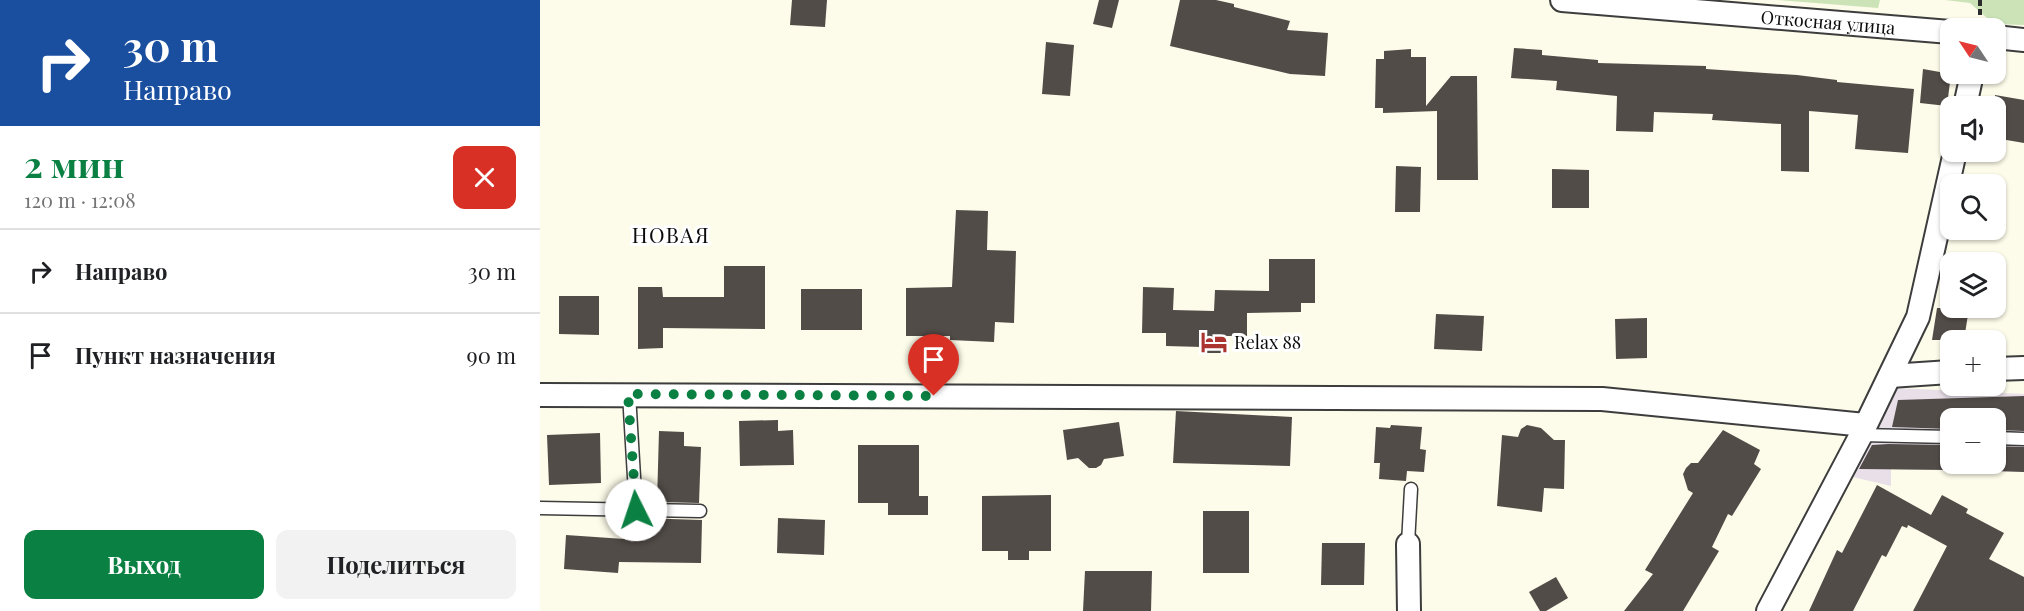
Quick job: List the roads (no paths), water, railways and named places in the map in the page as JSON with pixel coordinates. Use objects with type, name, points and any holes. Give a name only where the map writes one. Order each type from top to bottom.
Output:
[{"type":"street","name":"Откосная улица","points":[[1562,0],[1940,31]]},
{"type":"street","points":[[2006,38],[2024,40]]},
{"type":"street","points":[[1768,611],[1863,430],[1918,317],[1953,162]]},
{"type":"street","points":[[2006,369],[2024,368]]},
{"type":"street","points":[[1890,376],[1940,373]]},
{"type":"street","points":[[540,395],[1602,399],[1863,430]]},
{"type":"street","points":[[1408,544],[1409,611]]},
{"type":"lane","points":[[628,394],[636,510]]},
{"type":"lane","points":[[1863,430],[1940,436]]},
{"type":"lane","points":[[2006,438],[2024,439]]},
{"type":"lane","points":[[1408,544],[1411,489]]},
{"type":"lane","points":[[540,508],[700,511]]},
{"type":"place","name":"Relax 88","points":[[1214,342]]},
{"type":"district","name":"НОВАЯ","points":[[671,234]]}]
